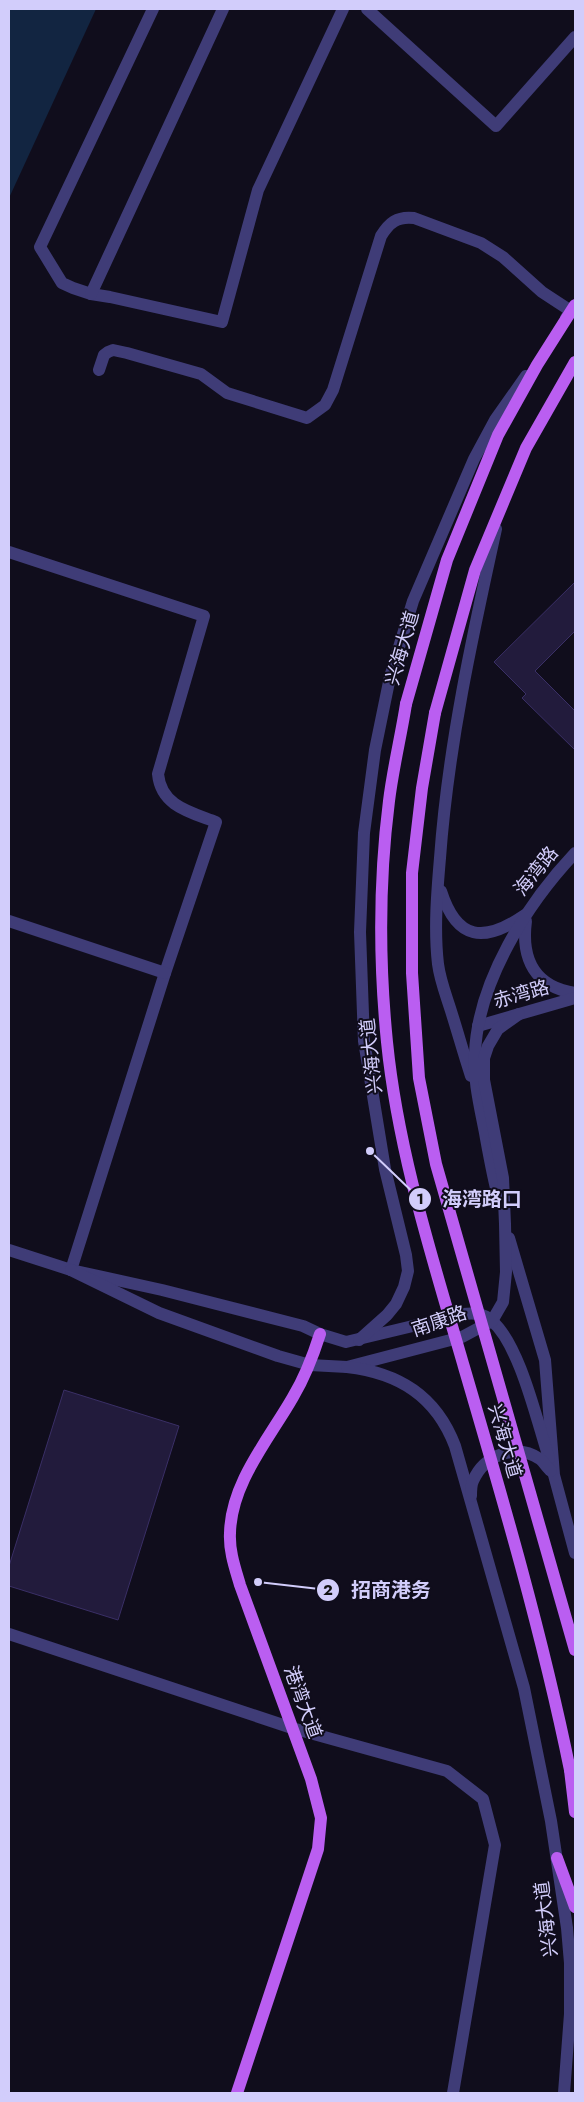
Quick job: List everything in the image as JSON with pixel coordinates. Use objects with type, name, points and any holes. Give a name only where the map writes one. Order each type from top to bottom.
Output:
[{"type":"main road","name":"兴海大道","points":[[573,308],[537,365],[495,444],[447,560],[406,704],[389,800],[383,875],[382,968],[387,1041],[397,1115],[443,1294],[515,1541],[554,1694],[570,1770],[575,1812]]},
{"type":"main road","name":"兴海大道","points":[[575,362],[526,448],[500,507],[476,570],[435,713],[422,788],[412,874],[412,972],[419,1078],[436,1164],[575,1650]]},
{"type":"main road","name":"港湾大道","points":[[236,2093],[318,1848],[321,1833],[318,1802],[240,1585],[232,1557],[230,1534],[233,1507],[243,1481],[310,1366],[320,1334]]},
{"type":"main road","points":[[557,1858],[575,1907]]},
{"type":"street","points":[[153,9],[40,247],[62,283],[90,294],[222,322],[258,190],[343,9]]},
{"type":"street","points":[[90,294],[223,9]]},
{"type":"street","points":[[367,9],[496,126],[575,38]]},
{"type":"street","points":[[99,370],[104,355],[108,352],[113,350],[127,353],[201,374],[227,393],[307,418],[325,405],[333,390],[381,236],[391,222],[405,217],[414,218],[481,243],[503,257],[542,292],[573,308]]},
{"type":"street","name":"兴海大道","points":[[359,1340],[387,1315],[396,1304],[404,1287],[408,1271],[406,1255],[385,1169],[364,1041],[360,932],[364,833],[375,750],[384,704],[390,677],[413,601],[474,460],[495,420],[573,308]]},
{"type":"street","name":"兴海大道","points":[[479,1103],[444,991],[438,964],[436,930],[443,815],[461,696],[500,507]]},
{"type":"street","points":[[9,552],[204,616],[158,774],[162,790],[173,804],[182,810],[216,822],[165,973],[71,1270],[9,1250]]},
{"type":"street","name":"海湾路","points":[[527,913],[559,870],[575,853]]},
{"type":"street","points":[[438,882],[452,918],[460,926],[473,932],[495,932],[507,928],[527,913]]},
{"type":"street","points":[[527,913],[524,944],[532,967],[553,988],[575,993]]},
{"type":"street","name":"兴海大道","points":[[527,913],[491,979],[483,1001],[474,1054],[479,1103],[495,1188],[545,1360],[554,1475],[575,1553]]},
{"type":"street","points":[[9,921],[165,973]]},
{"type":"street","name":"赤湾路","points":[[478,1026],[575,998]]},
{"type":"street","name":"兴海大道","points":[[505,1224],[503,1178],[484,1080],[484,1058],[488,1046],[498,1029],[519,1014]]},
{"type":"street","points":[[505,1224],[506,1272],[503,1302],[492,1320],[514,1351],[554,1475]]},
{"type":"street","name":"南康路","points":[[71,1270],[172,1292],[303,1326],[320,1334],[346,1342],[464,1314],[475,1313],[492,1320]]},
{"type":"street","name":"南康路","points":[[71,1270],[159,1313],[310,1366],[347,1367],[462,1337],[492,1320]]},
{"type":"street","name":"兴海大道","points":[[347,1367],[370,1370],[390,1377],[425,1398],[439,1413],[449,1430],[455,1446],[524,1688],[540,1762],[557,1858],[570,1963],[570,2014],[564,2093]]},
{"type":"street","points":[[470,1502],[472,1482],[483,1464],[500,1454],[521,1452],[528,1454],[540,1460],[554,1475]]},
{"type":"street","points":[[9,1634],[292,1728],[447,1771],[483,1799],[495,1844],[453,2093]]},
{"type":"water","points":[[9,9],[96,9],[9,198]]},
{"type":"building","points":[[575,582],[575,631],[535,671],[575,711],[575,750],[522,698],[526,694],[494,662]]},
{"type":"building","points":[[64,1390],[179,1426],[118,1620],[9,1586],[9,1566]]},
{"type":"place","name":"海湾路口","points":[[370,1151]]},
{"type":"place","name":"招商港务","points":[[258,1582]]}]
